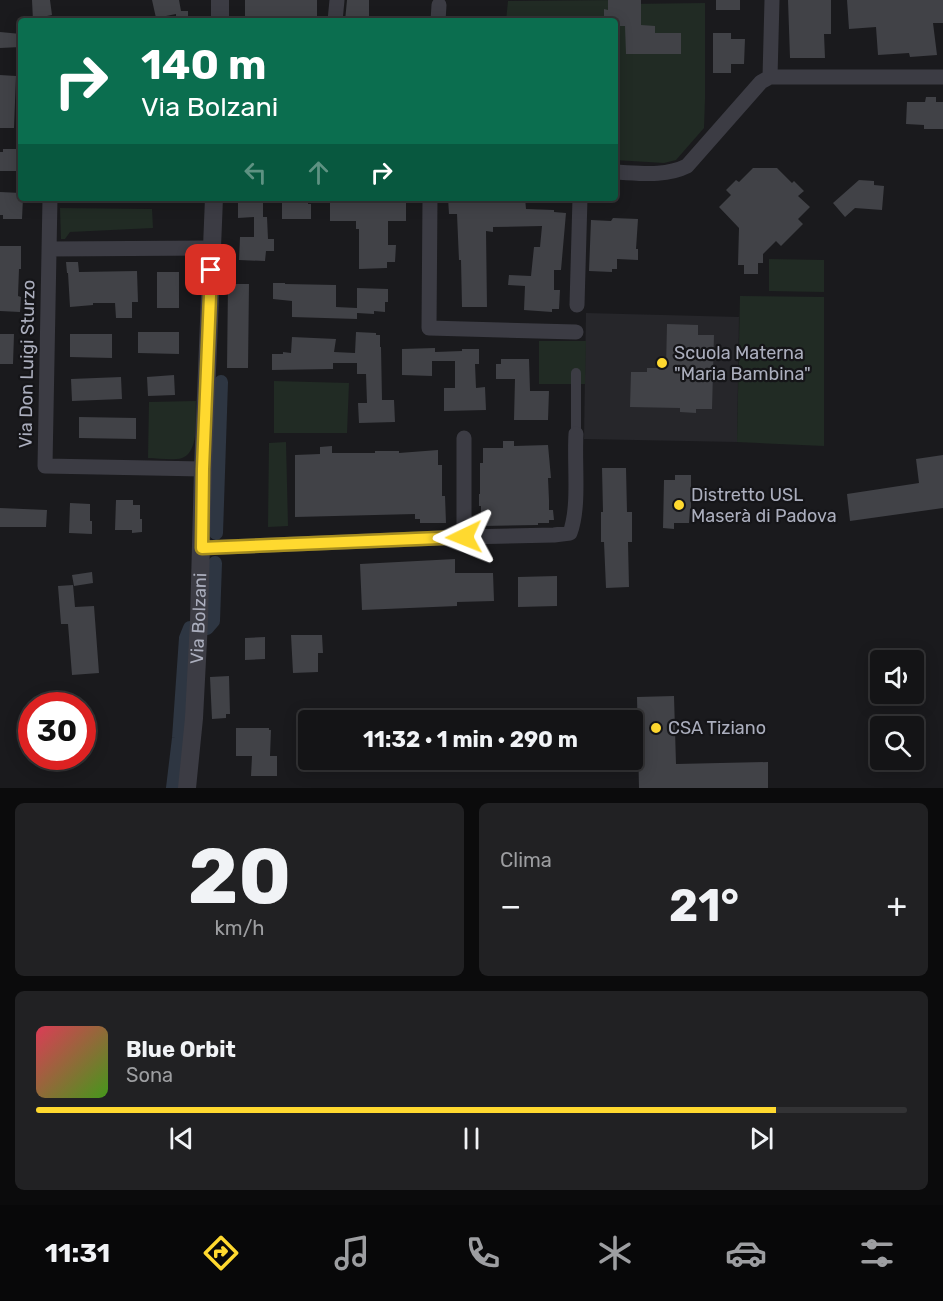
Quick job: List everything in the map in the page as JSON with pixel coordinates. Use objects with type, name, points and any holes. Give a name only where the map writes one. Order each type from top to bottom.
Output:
[{"type":"street","points":[[219,18],[220,0]]},
{"type":"street","points":[[335,18],[337,0]]},
{"type":"street","points":[[770,76],[772,0]]},
{"type":"street","points":[[438,18],[439,5]]},
{"type":"street","points":[[618,172],[665,173],[676,172],[687,166],[761,82],[770,76],[943,77]]},
{"type":"street","name":"Via Don Luigi Sturzo","points":[[51,201],[45,466],[203,469]]},
{"type":"street","name":"Via Bolzani","points":[[187,788],[194,718],[202,548],[214,201]]},
{"type":"street","points":[[430,201],[429,328],[576,332]]},
{"type":"street","points":[[577,306],[580,201]]},
{"type":"street","points":[[49,249],[212,248]]},
{"type":"street","points":[[202,548],[464,537],[554,536],[570,533],[575,508],[576,373]]},
{"type":"street","points":[[464,438],[464,537]]},
{"type":"shaded area","points":[[619,0],[628,4],[705,3],[704,128],[676,160],[664,163],[618,160],[618,18],[506,18],[508,1]]},
{"type":"shaded area","points":[[60,208],[152,209],[153,228],[70,232],[65,239],[61,239]]},
{"type":"shaded area","points":[[769,259],[824,260],[824,292],[769,291]]},
{"type":"shaded area","points":[[740,296],[824,297],[824,446],[737,442]]},
{"type":"shaded area","name":"Scuola Materna \"Maria Bambina\"","points":[[586,313],[739,317],[737,442],[584,439]]},
{"type":"shaded area","points":[[539,341],[586,341],[585,384],[539,384]]},
{"type":"shaded area","points":[[274,381],[349,383],[347,433],[274,433]]},
{"type":"shaded area","points":[[196,401],[194,442],[188,454],[174,459],[148,458],[149,402]]},
{"type":"shaded area","points":[[286,442],[288,526],[268,527],[269,443]]},
{"type":"building","points":[[32,0],[50,0],[52,15],[47,18],[33,18]]},
{"type":"building","points":[[152,0],[179,0],[181,11],[188,11],[188,18],[176,18],[176,14],[156,18]]},
{"type":"building","points":[[245,0],[317,0],[317,18],[245,18]]},
{"type":"building","points":[[347,0],[369,0],[369,18],[345,18]]},
{"type":"building","points":[[608,0],[641,0],[641,25],[655,26],[655,33],[681,33],[681,54],[626,54],[625,26],[618,26],[618,18],[604,18],[604,9],[608,10]]},
{"type":"building","points":[[716,0],[740,0],[740,10],[716,10]]},
{"type":"building","points":[[788,0],[831,0],[831,34],[824,34],[825,58],[790,58]]},
{"type":"building","points":[[847,0],[943,0],[943,23],[933,23],[937,55],[910,57],[909,53],[878,55],[876,27],[849,29]]},
{"type":"building","points":[[0,32],[18,34],[18,47],[0,48]]},
{"type":"building","points":[[713,33],[731,33],[731,39],[745,39],[744,64],[731,64],[731,73],[713,73]]},
{"type":"building","points":[[0,75],[16,76],[14,128],[0,128]]},
{"type":"building","points":[[926,97],[936,97],[936,102],[943,102],[943,129],[924,129],[924,125],[906,124],[907,102],[925,102]]},
{"type":"building","points":[[3,149],[18,149],[18,171],[0,171],[0,152],[3,152]]},
{"type":"building","points":[[753,168],[777,168],[804,191],[798,196],[810,207],[798,219],[803,224],[781,246],[776,241],[763,254],[763,263],[758,263],[758,274],[744,274],[744,265],[738,265],[739,228],[719,207],[731,195],[726,190],[736,180],[739,182]]},
{"type":"building","points":[[859,180],[874,181],[874,185],[884,186],[882,210],[855,208],[845,217],[833,203]]},
{"type":"building","points":[[0,192],[18,193],[18,201],[23,201],[22,219],[3,219],[3,215],[0,215]]},
{"type":"building","points":[[238,201],[263,201],[263,217],[267,217],[268,239],[274,239],[274,251],[266,251],[265,261],[239,260],[240,237],[254,237],[254,217],[238,218]]},
{"type":"building","points":[[282,201],[308,201],[308,204],[311,204],[311,219],[282,219]]},
{"type":"building","points":[[330,201],[406,201],[406,221],[388,221],[388,245],[396,245],[395,262],[387,262],[387,268],[359,269],[359,229],[356,229],[356,221],[330,221]]},
{"type":"building","points":[[448,201],[525,201],[526,209],[566,213],[561,270],[554,270],[554,290],[560,290],[559,309],[552,309],[552,312],[524,310],[525,286],[508,285],[509,275],[531,276],[534,247],[540,247],[542,226],[493,227],[493,232],[486,231],[487,307],[462,307],[457,214],[449,214]]},
{"type":"building","points":[[613,218],[638,219],[636,249],[638,249],[638,260],[617,259],[617,269],[612,269],[612,272],[589,271],[591,220],[611,221]]},
{"type":"building","points":[[0,246],[21,246],[18,296],[21,297],[20,312],[0,311]]},
{"type":"building","points":[[66,262],[78,262],[79,272],[137,271],[138,302],[132,302],[132,318],[116,318],[115,303],[93,303],[93,305],[70,307]]},
{"type":"building","points":[[157,272],[179,272],[179,308],[157,308]]},
{"type":"building","points":[[273,283],[336,285],[336,307],[357,308],[357,288],[388,289],[388,302],[385,302],[385,312],[357,313],[357,319],[292,317],[292,301],[273,299]]},
{"type":"building","points":[[228,284],[249,284],[248,368],[227,368]]},
{"type":"building","points":[[667,324],[698,325],[698,335],[714,335],[712,409],[696,409],[696,413],[680,412],[680,408],[630,407],[631,372],[647,372],[647,368],[666,368]]},
{"type":"building","points":[[138,332],[179,332],[179,354],[138,353]]},
{"type":"building","points":[[356,332],[380,335],[382,400],[394,400],[395,422],[359,423],[358,403],[367,403],[366,374],[357,374],[357,363],[333,363],[333,369],[272,370],[272,354],[291,353],[292,337],[336,339],[334,352],[355,353]]},
{"type":"building","points":[[0,334],[14,334],[13,364],[0,364]]},
{"type":"building","points":[[70,334],[112,334],[112,358],[70,357]]},
{"type":"building","points":[[435,348],[435,352],[479,349],[479,364],[475,364],[476,388],[485,387],[486,410],[444,411],[444,388],[455,388],[455,361],[432,361],[432,376],[402,375],[402,349]]},
{"type":"building","points":[[501,359],[529,359],[530,391],[549,391],[548,420],[514,420],[515,379],[496,379],[496,364],[501,364]]},
{"type":"building","points":[[174,375],[175,395],[148,396],[147,377]]},
{"type":"building","points":[[121,377],[122,399],[72,401],[71,379]]},
{"type":"building","points":[[79,417],[136,418],[136,439],[79,438]]},
{"type":"building","points":[[503,441],[514,441],[514,446],[548,445],[551,478],[548,478],[549,510],[553,510],[554,520],[549,520],[549,523],[538,523],[538,525],[481,526],[479,494],[483,448],[503,448]]},
{"type":"building","points":[[332,446],[332,453],[399,451],[399,453],[438,450],[438,465],[442,465],[442,496],[445,496],[446,523],[420,523],[420,519],[415,519],[415,514],[295,517],[295,455],[320,454],[320,447]]},
{"type":"building","points":[[943,455],[943,508],[850,521],[847,494],[919,483],[916,459]]},
{"type":"building","points":[[602,468],[626,468],[627,512],[632,512],[632,542],[628,542],[629,587],[606,588],[604,542],[601,542]]},
{"type":"building","name":"Distretto USL Maserà di Padova","points":[[675,475],[691,475],[689,523],[674,523],[674,529],[663,528],[664,480],[675,480]]},
{"type":"building","points":[[116,500],[133,500],[133,505],[140,505],[142,532],[115,530]]},
{"type":"building","points":[[70,503],[90,504],[92,534],[69,533]]},
{"type":"building","points":[[0,508],[47,510],[46,527],[0,527]]},
{"type":"building","points":[[455,559],[455,573],[493,573],[494,601],[457,602],[457,606],[362,610],[360,564]]},
{"type":"building","points":[[92,572],[93,583],[74,586],[72,575]]},
{"type":"building","points":[[557,576],[557,606],[518,607],[518,577]]},
{"type":"building","points":[[73,585],[75,607],[94,606],[99,673],[72,675],[68,624],[61,624],[58,586]]},
{"type":"building","points":[[291,635],[322,635],[323,653],[318,653],[318,672],[293,673]]},
{"type":"building","points":[[265,637],[265,659],[245,660],[245,638]]},
{"type":"building","points":[[229,676],[230,714],[226,714],[226,718],[212,719],[210,677]]},
{"type":"building","name":"CSA Tiziano","points":[[674,696],[676,764],[768,762],[768,788],[639,788],[639,770],[643,770],[643,710],[637,710],[637,697]]},
{"type":"building","points":[[236,728],[269,728],[271,730],[270,756],[277,756],[277,776],[251,776],[252,756],[236,756]]},
{"type":"waterway","points":[[216,533],[221,382]]},
{"type":"waterway","points":[[207,628],[213,621],[215,563]]},
{"type":"waterway","points":[[173,788],[186,638],[190,628]]},
{"type":"place","name":"Scuola Materna \"Maria Bambina\"","points":[[662,363]]},
{"type":"place","name":"Distretto USL Maserà di Padova","points":[[679,505]]},
{"type":"place","name":"CSA Tiziano","points":[[656,728]]},
{"type":"route","points":[[211,270],[202,548],[464,537]]}]
